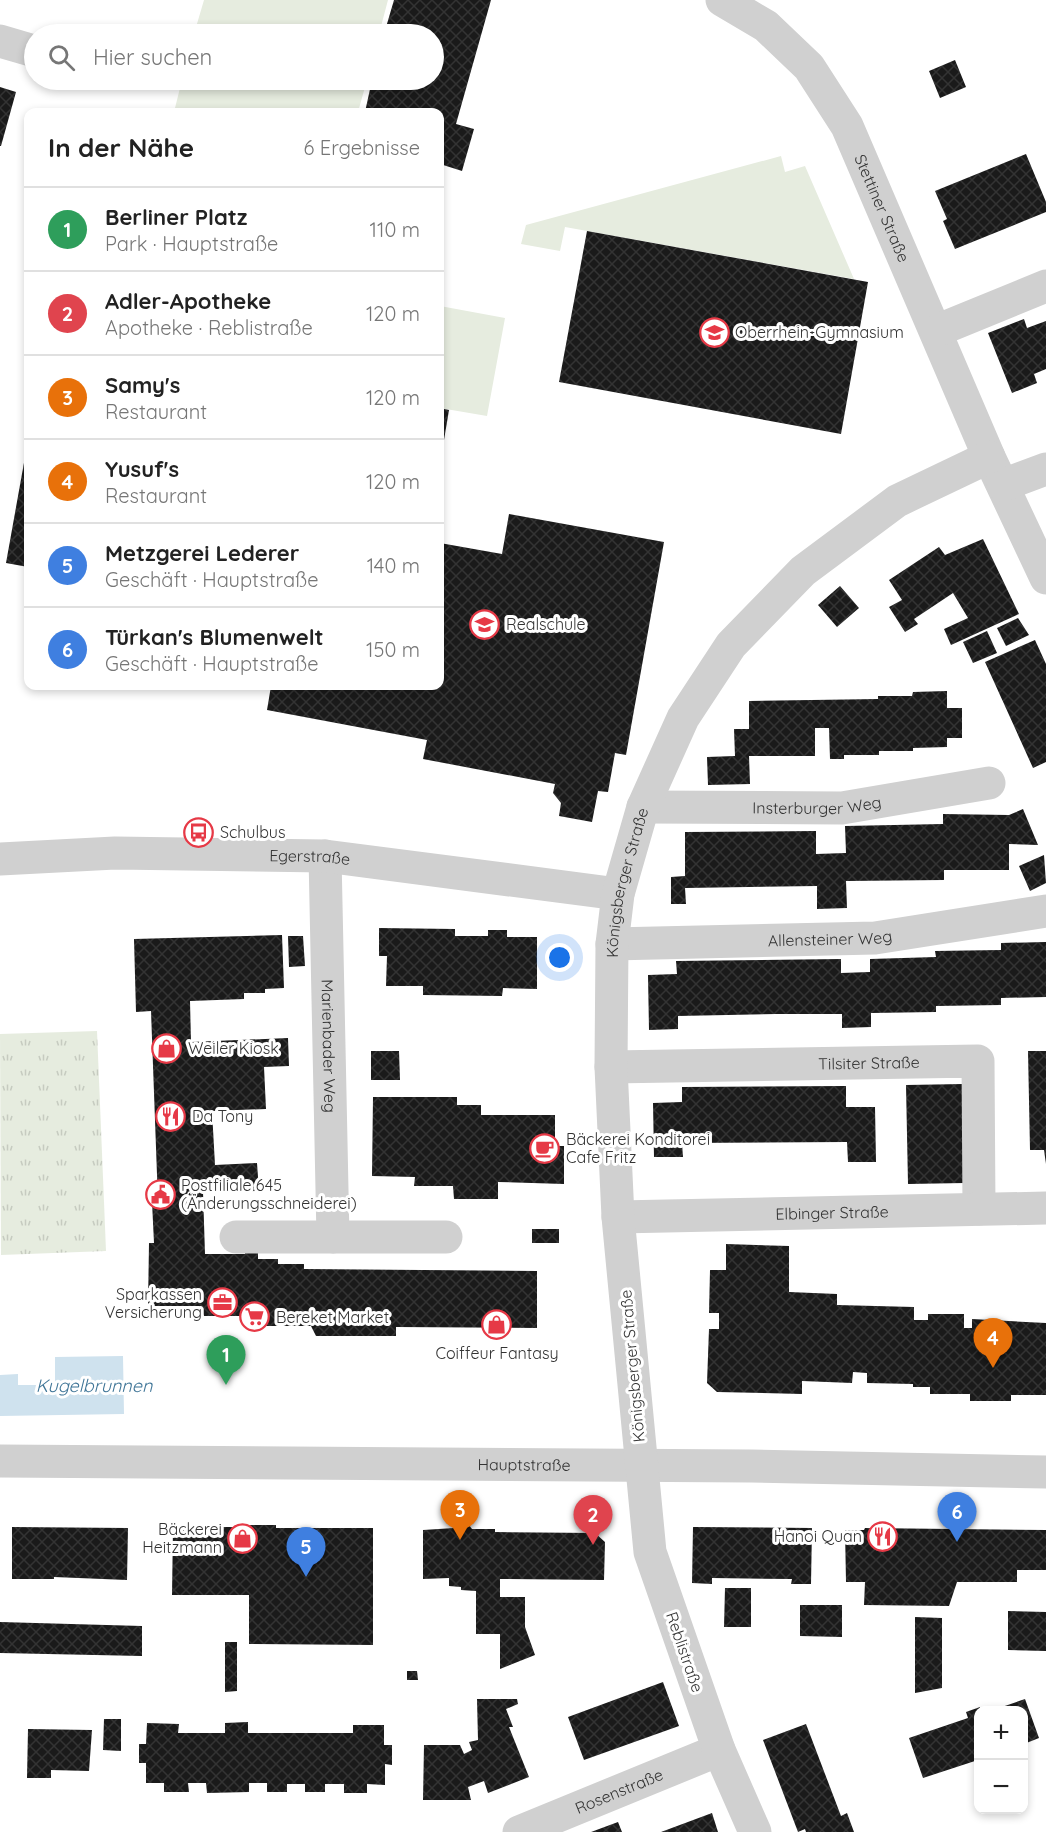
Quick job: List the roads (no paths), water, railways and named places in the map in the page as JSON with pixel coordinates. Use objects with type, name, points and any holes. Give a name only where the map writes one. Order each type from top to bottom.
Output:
[{"type":"street","name":"Stettiner Straße","points":[[722,0],[766,26],[809,67],[847,126],[989,456],[1046,578]]},
{"type":"street","points":[[0,41],[24,48]]},
{"type":"street","points":[[936,331],[1046,286]]},
{"type":"street","name":"Königsberger Straße","points":[[640,1466],[618,1217],[611,1067],[612,944],[618,894],[643,807],[682,718],[725,654],[802,571],[897,501],[989,456]]},
{"type":"street","points":[[1003,485],[1046,469]]},
{"type":"street","name":"Insterburger Weg","points":[[643,807],[842,808],[989,783]]},
{"type":"street","name":"Egerstraße","points":[[0,859],[115,853],[326,856],[618,894]]},
{"type":"street","name":"Marienbader Weg","points":[[326,856],[333,1237]]},
{"type":"street","name":"Allensteiner Weg","points":[[612,944],[875,938],[1046,911]]},
{"type":"street","name":"Tilsiter Straße","points":[[611,1067],[978,1061],[979,1209]]},
{"type":"street","name":"Elbinger Straße","points":[[618,1217],[1046,1208]]},
{"type":"street","points":[[236,1236],[446,1237]]},
{"type":"street","name":"Hauptstraße","points":[[0,1461],[751,1466],[1046,1472]]},
{"type":"street","name":"Reblistraße","points":[[640,1466],[650,1552],[719,1750],[754,1832]]},
{"type":"street","name":"Rosenstraße","points":[[519,1832],[719,1750]]},
{"type":"water","name":"Kugelbrunnen","points":[[123,1356],[124,1414],[0,1416],[0,1375],[18,1374],[18,1385],[55,1385],[55,1357]]},
{"type":"place","name":"Oberrhein-Gymnasium","points":[[714,332]]},
{"type":"place","name":"Realschule","points":[[485,624]]},
{"type":"place","name":"Schulbus","points":[[199,832]]},
{"type":"place","name":"Weiler Kiosk","points":[[167,1048]]},
{"type":"place","name":"Da Tony","points":[[171,1116]]},
{"type":"place","name":"Bäckerei Konditorei Cafe Fritz","points":[[545,1148]]},
{"type":"place","name":"Postfiliale 645 (Änderungsschneiderei)","points":[[160,1194]]},
{"type":"place","name":"Sparkassen Versicherung","points":[[223,1303]]},
{"type":"place","name":"Bereket Market","points":[[255,1317]]},
{"type":"place","name":"Coiffeur Fantasy","points":[[497,1325]]},
{"type":"place","name":"Yusuf's","points":[[993,1368]]},
{"type":"place","name":"Berliner Platz","points":[[226,1385]]},
{"type":"place","name":"Hanoi Quan","points":[[883,1536]]},
{"type":"place","name":"Bäckerei Heitzmann","points":[[243,1538]]},
{"type":"place","name":"Samy's","points":[[460,1540]]},
{"type":"place","name":"Türkan's Blumenwelt","points":[[957,1542]]},
{"type":"place","name":"Adler-Apotheke","points":[[593,1545]]},
{"type":"place","name":"Metzgerei Lederer","points":[[306,1577]]}]
